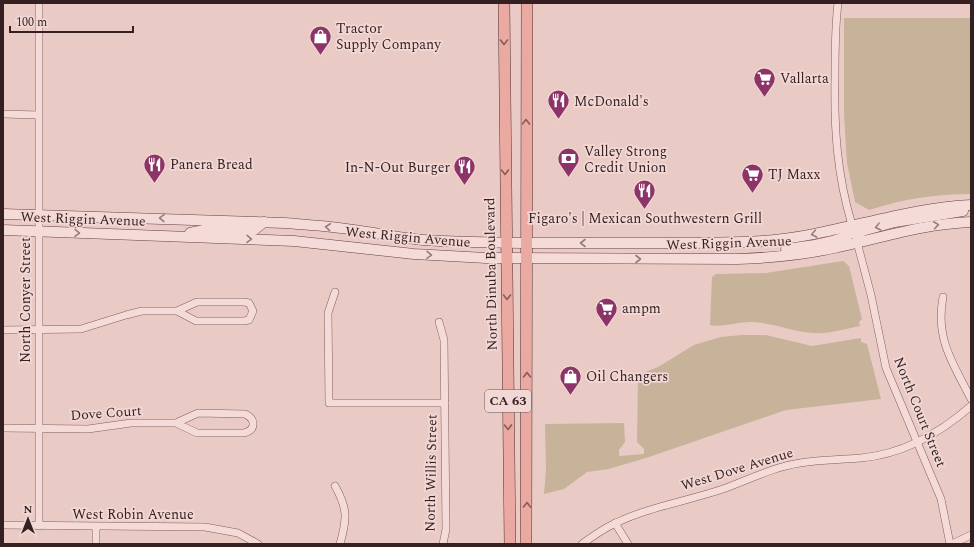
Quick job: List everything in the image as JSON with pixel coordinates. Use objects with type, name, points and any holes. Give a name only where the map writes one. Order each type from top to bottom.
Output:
[{"type":"main road","name":"North Dinuba Boulevard","points":[[504,3],[510,544]]},
{"type":"main road","points":[[521,3],[526,18]]},
{"type":"main road","name":"CA 63","points":[[526,544],[527,3]]},
{"type":"main road","name":"West Riggin Avenue","points":[[3,214],[264,222],[328,226],[422,240],[506,243],[755,241],[788,239],[923,209],[971,205]]},
{"type":"main road","points":[[857,242],[858,236],[862,231],[896,222],[971,208]]},
{"type":"main road","points":[[180,236],[204,230],[254,230],[264,222]]},
{"type":"main road","name":"West Riggin Avenue","points":[[3,230],[294,241],[419,254],[526,259],[737,259],[800,254],[915,228],[971,222]]},
{"type":"main road","points":[[737,259],[836,240],[849,236],[853,231],[852,225]]},
{"type":"street","name":"North Conyer Street","points":[[38,3],[39,526]]},
{"type":"street","points":[[838,3],[835,47],[835,136],[843,190],[852,225]]},
{"type":"street","points":[[3,114],[38,115]]},
{"type":"street","name":"North Court Street","points":[[857,242],[871,295],[886,368],[941,499],[951,544]]},
{"type":"street","points":[[335,292],[328,313],[329,403],[445,402]]},
{"type":"street","points":[[943,297],[940,314],[941,332],[946,351],[971,400]]},
{"type":"street","points":[[3,330],[81,330],[142,311],[177,311],[196,302],[244,302],[249,303],[253,311],[249,320],[196,321],[177,311]]},
{"type":"street","name":"North Willis Street","points":[[439,322],[444,340],[446,529],[443,544]]},
{"type":"street","name":"West Dove Avenue","points":[[582,544],[615,523],[640,513],[721,489],[786,466],[819,460],[875,456],[904,449],[951,424],[971,406]]},
{"type":"street","name":"Dove Court","points":[[3,428],[88,429],[131,423],[176,423],[198,413],[245,414],[251,416],[254,421],[254,427],[250,431],[244,433],[197,433],[176,423]]},
{"type":"street","points":[[335,486],[344,503],[346,517],[340,544]]},
{"type":"street","points":[[615,523],[628,544]]},
{"type":"street","name":"West Robin Avenue","points":[[3,525],[205,527],[225,529],[238,533],[258,544]]},
{"type":"street","points":[[96,527],[96,544]]},
{"type":"street","points":[[951,544],[971,535]]},
{"type":"shaded area","points":[[844,18],[971,18],[971,194],[919,198],[869,210],[855,202],[847,163],[844,115]]},
{"type":"shaded area","points":[[843,261],[849,266],[862,319],[859,322],[860,326],[820,333],[806,332],[753,322],[718,326],[710,325],[712,277],[716,274],[766,273]]},
{"type":"shaded area","points":[[766,335],[812,346],[861,338],[861,342],[867,344],[881,399],[786,410],[649,457],[609,469],[587,472],[564,489],[544,494],[546,469],[545,424],[624,423],[625,442],[619,450],[619,456],[644,454],[644,449],[637,442],[638,375],[658,367],[694,345],[721,337]]},
{"type":"place","name":"Tractor Supply Company","points":[[320,56]]},
{"type":"place","name":"Vallarta","points":[[765,98]]},
{"type":"place","name":"McDonald's","points":[[559,120]]},
{"type":"place","name":"Valley Strong Credit Union","points":[[569,178]]},
{"type":"place","name":"Panera Bread","points":[[154,184]]},
{"type":"place","name":"In-N-Out Burger","points":[[465,186]]},
{"type":"place","name":"TJ Maxx","points":[[753,194]]},
{"type":"place","name":"Figaro's | Mexican Southwestern Grill","points":[[645,210]]},
{"type":"place","name":"ampm","points":[[606,328]]},
{"type":"place","name":"Oil Changers","points":[[570,396]]}]
